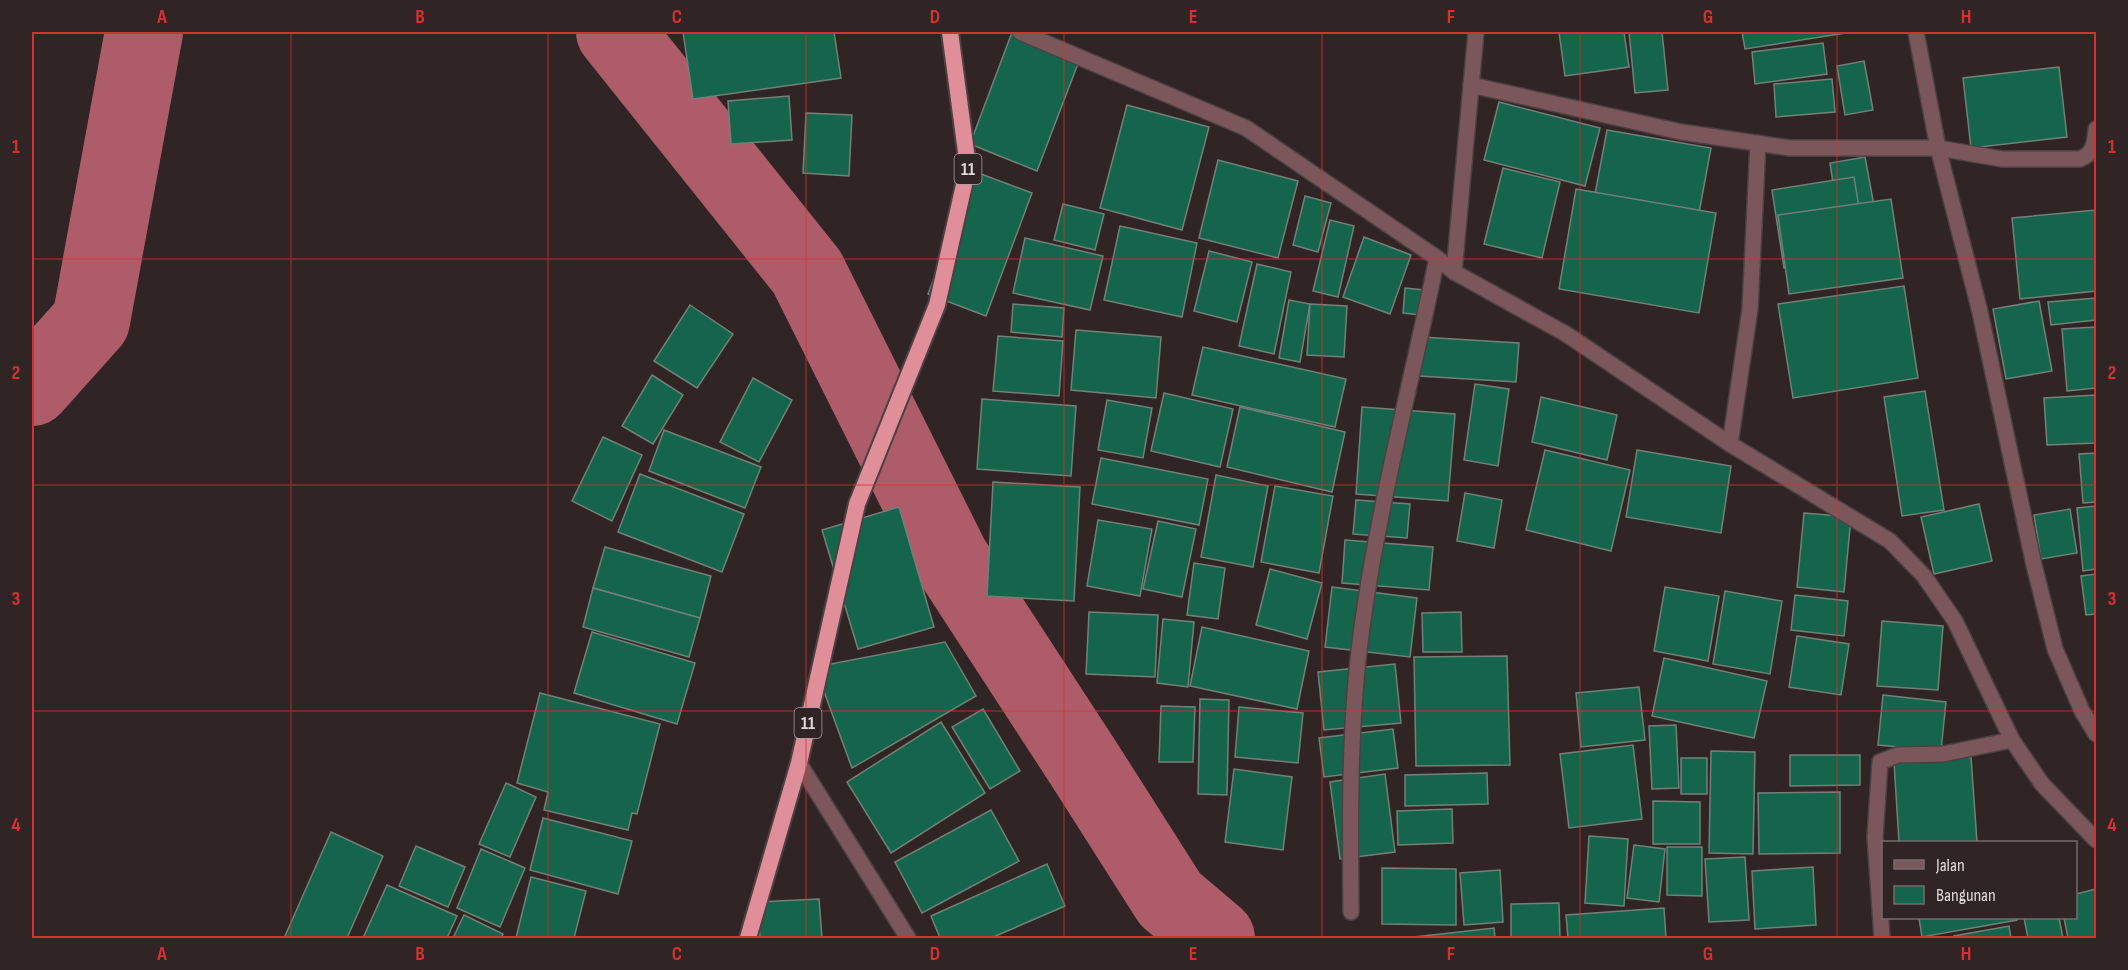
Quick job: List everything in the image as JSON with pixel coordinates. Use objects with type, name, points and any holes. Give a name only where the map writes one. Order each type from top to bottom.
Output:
[{"type":"highway","name":"11","points":[[748,939],[799,763],[857,504],[937,305],[968,167],[950,32]]},
{"type":"street","points":[[1020,32],[1246,128],[1437,258],[1454,272],[1566,334],[1730,444],[1890,541],[1924,576],[1955,621],[2012,740],[2042,784],[2097,840]]},
{"type":"street","points":[[1454,272],[1476,32]]},
{"type":"street","points":[[1916,32],[1938,148],[1980,312],[2034,565],[2055,649],[2082,711],[2097,734]]},
{"type":"street","points":[[1472,85],[1681,132],[1790,148],[1938,148],[2002,159],[2080,159],[2087,157],[2092,149],[2097,129]]},
{"type":"street","points":[[1730,444],[1750,309],[1758,143]]},
{"type":"street","points":[[1351,912],[1350,768],[1362,627],[1395,447],[1416,361],[1437,258]]},
{"type":"street","points":[[1881,939],[1875,837],[1880,762],[1898,755],[1943,754],[2012,740]]},
{"type":"street","points":[[799,763],[908,939]]},
{"type":"building","points":[[683,32],[834,32],[841,78],[693,99]]},
{"type":"building","points":[[1559,32],[1624,32],[1629,67],[1565,76]]},
{"type":"building","points":[[1629,32],[1662,32],[1668,90],[1635,93]]},
{"type":"building","points":[[1742,32],[1852,32],[1745,49]]},
{"type":"building","points":[[1011,35],[1079,61],[1037,171],[970,144]]},
{"type":"building","points":[[1823,43],[1827,74],[1755,84],[1752,52]]},
{"type":"building","points":[[1864,61],[1873,110],[1845,115],[1837,66]]},
{"type":"building","points":[[2059,67],[2067,137],[1971,148],[1963,78]]},
{"type":"building","points":[[1832,79],[1835,112],[1776,117],[1774,84]]},
{"type":"building","points":[[789,96],[792,140],[731,144],[728,101]]},
{"type":"building","points":[[1499,102],[1600,128],[1585,186],[1484,160]]},
{"type":"building","points":[[1127,105],[1209,127],[1182,230],[1100,208]]},
{"type":"building","points":[[806,113],[852,115],[849,176],[803,173]]},
{"type":"building","points":[[1607,130],[1711,148],[1699,213],[1595,194]]},
{"type":"building","points":[[1865,157],[1875,211],[1838,216],[1830,163]]},
{"type":"building","points":[[1218,160],[1298,181],[1278,258],[1199,238]]},
{"type":"building","points":[[1503,168],[1560,182],[1542,258],[1484,244]]},
{"type":"building","points":[[973,171],[1032,193],[986,316],[928,294]]},
{"type":"building","points":[[1854,177],[1867,257],[1784,268],[1772,190]]},
{"type":"building","points":[[1576,189],[1716,213],[1699,313],[1559,289]]},
{"type":"building","points":[[1305,196],[1331,203],[1318,252],[1293,245]]},
{"type":"building","points":[[1891,199],[1903,278],[1789,294],[1778,215]]},
{"type":"building","points":[[1063,204],[1104,214],[1095,250],[1054,240]]},
{"type":"building","points":[[2096,210],[2096,291],[2020,299],[2012,218]]},
{"type":"building","points":[[1330,220],[1354,226],[1338,297],[1313,291]]},
{"type":"building","points":[[1120,226],[1197,243],[1182,317],[1104,300]]},
{"type":"building","points":[[1364,237],[1411,255],[1390,314],[1343,297]]},
{"type":"building","points":[[1025,238],[1103,256],[1090,310],[1013,293]]},
{"type":"building","points":[[1209,251],[1252,262],[1237,322],[1194,311]]},
{"type":"building","points":[[1257,264],[1291,272],[1274,354],[1239,346]]},
{"type":"building","points":[[1904,286],[1918,378],[1793,398],[1778,304]]},
{"type":"building","points":[[1405,288],[1424,290],[1421,315],[1403,313]]},
{"type":"building","points":[[2096,298],[2096,320],[2051,325],[2048,302]]},
{"type":"building","points":[[1289,300],[1310,304],[1300,362],[1279,358]]},
{"type":"building","points":[[2039,301],[2052,371],[2006,379],[1993,309]]},
{"type":"building","points":[[1013,304],[1064,308],[1062,337],[1011,332]]},
{"type":"building","points":[[1310,304],[1347,306],[1344,357],[1307,355]]},
{"type":"building","points":[[690,305],[733,334],[697,388],[654,361]]},
{"type":"building","points":[[2096,327],[2096,388],[2067,391],[2062,329]]},
{"type":"building","points":[[1076,330],[1161,337],[1156,398],[1071,390]]},
{"type":"building","points":[[998,336],[1063,341],[1059,396],[993,391]]},
{"type":"building","points":[[1421,337],[1519,343],[1516,382],[1419,376]]},
{"type":"building","points":[[1203,347],[1346,379],[1335,427],[1192,395]]},
{"type":"building","points":[[652,375],[683,395],[653,444],[622,426]]},
{"type":"building","points":[[753,378],[792,400],[759,462],[720,442]]},
{"type":"building","points":[[1475,384],[1509,389],[1498,466],[1464,460]]},
{"type":"building","points":[[1925,391],[1944,510],[1902,516],[1884,397]]},
{"type":"building","points":[[1164,393],[1233,409],[1220,467],[1151,451]]},
{"type":"building","points":[[2096,395],[2096,443],[2047,445],[2044,398]]},
{"type":"building","points":[[1541,397],[1617,415],[1607,460],[1532,442]]},
{"type":"building","points":[[982,399],[1076,406],[1071,476],[977,469]]},
{"type":"building","points":[[1107,400],[1152,408],[1143,458],[1098,450]]},
{"type":"building","points":[[1240,407],[1345,432],[1332,492],[1227,467]]},
{"type":"building","points":[[1362,407],[1455,414],[1448,501],[1356,494]]},
{"type":"building","points":[[664,430],[761,467],[745,508],[649,471]]},
{"type":"building","points":[[603,437],[642,455],[612,521],[572,501]]},
{"type":"building","points":[[1545,450],[1630,470],[1611,551],[1526,530]]},
{"type":"building","points":[[1637,450],[1731,466],[1721,533],[1626,517]]},
{"type":"building","points":[[2096,453],[2096,502],[2083,503],[2079,454]]},
{"type":"building","points":[[1101,458],[1208,479],[1199,525],[1092,504]]},
{"type":"building","points":[[640,474],[744,514],[722,572],[618,532]]},
{"type":"building","points":[[1216,475],[1268,486],[1253,567],[1201,557]]},
{"type":"building","points":[[993,482],[1080,487],[1074,601],[987,596]]},
{"type":"building","points":[[1275,486],[1333,496],[1319,573],[1261,562]]},
{"type":"building","points":[[1465,493],[1502,500],[1494,548],[1457,541]]},
{"type":"building","points":[[1356,500],[1410,504],[1407,538],[1353,534]]},
{"type":"building","points":[[1979,504],[1992,561],[1934,574],[1921,517]]},
{"type":"building","points":[[2096,506],[2096,569],[2083,571],[2077,508]]},
{"type":"building","points":[[899,507],[934,627],[858,649],[822,530]]},
{"type":"building","points":[[2070,509],[2077,553],[2041,559],[2034,515]]},
{"type":"building","points":[[1804,513],[1851,517],[1844,592],[1797,587]]},
{"type":"building","points":[[1098,520],[1152,529],[1140,596],[1087,586]]},
{"type":"building","points":[[1158,521],[1196,529],[1182,597],[1143,589]]},
{"type":"building","points":[[1345,540],[1433,547],[1429,590],[1342,583]]},
{"type":"building","points":[[605,547],[711,576],[700,618],[593,588]]},
{"type":"building","points":[[1194,563],[1225,568],[1218,619],[1187,615]]},
{"type":"building","points":[[1270,569],[1322,583],[1307,639],[1256,625]]},
{"type":"building","points":[[2096,574],[2096,614],[2086,615],[2081,576]]},
{"type":"building","points":[[1332,587],[1417,598],[1410,657],[1325,647]]},
{"type":"building","points":[[1665,587],[1719,596],[1708,661],[1654,651]]},
{"type":"building","points":[[593,588],[700,618],[689,657],[583,627]]},
{"type":"building","points":[[1725,591],[1782,601],[1770,674],[1713,664]]},
{"type":"building","points":[[1795,595],[1848,601],[1844,636],[1791,630]]},
{"type":"building","points":[[1089,612],[1158,615],[1155,677],[1086,674]]},
{"type":"building","points":[[1461,612],[1462,652],[1423,652],[1422,613]]},
{"type":"building","points":[[1163,619],[1194,622],[1188,687],[1157,683]]},
{"type":"building","points":[[1882,621],[1943,626],[1938,690],[1877,686]]},
{"type":"building","points":[[1202,627],[1309,651],[1297,709],[1190,686]]},
{"type":"building","points":[[592,632],[695,663],[677,724],[574,693]]},
{"type":"building","points":[[1797,636],[1849,644],[1841,695],[1789,687]]},
{"type":"building","points":[[945,642],[976,696],[852,768],[815,667]]},
{"type":"building","points":[[1507,656],[1510,765],[1416,766],[1414,657]]},
{"type":"building","points":[[1664,658],[1767,681],[1754,738],[1652,716]]},
{"type":"building","points":[[1395,664],[1401,723],[1324,730],[1318,672]]},
{"type":"building","points":[[1639,687],[1645,740],[1581,747],[1576,693]]},
{"type":"building","points":[[540,693],[660,724],[637,814],[632,813],[628,830],[544,810],[548,792],[517,783]]},
{"type":"building","points":[[1883,695],[1946,702],[1941,751],[1878,745]]},
{"type":"building","points":[[1200,699],[1229,700],[1227,795],[1198,794]]},
{"type":"building","points":[[1161,706],[1195,707],[1193,762],[1159,762]]},
{"type":"building","points":[[1239,707],[1303,713],[1298,763],[1235,757]]},
{"type":"building","points":[[983,709],[1020,771],[990,789],[952,727]]},
{"type":"building","points":[[941,722],[985,793],[891,853],[847,782]]},
{"type":"building","points":[[1676,725],[1679,788],[1652,789],[1649,726]]},
{"type":"building","points":[[1393,729],[1398,768],[1324,777],[1319,738]]},
{"type":"building","points":[[1633,745],[1642,819],[1569,828],[1560,754]]},
{"type":"building","points":[[1711,751],[1755,752],[1753,854],[1709,853]]},
{"type":"building","points":[[1790,755],[1860,755],[1860,785],[1790,786]]},
{"type":"building","points":[[1971,757],[1977,841],[1899,841],[1894,762]]},
{"type":"building","points":[[1681,758],[1707,758],[1707,794],[1681,794]]},
{"type":"building","points":[[1234,769],[1292,777],[1283,850],[1225,842]]},
{"type":"building","points":[[1487,773],[1488,804],[1405,806],[1405,775]]},
{"type":"building","points":[[1385,774],[1395,852],[1340,859],[1330,782]]},
{"type":"building","points":[[506,783],[536,797],[510,857],[479,844]]},
{"type":"building","points":[[1840,792],[1840,853],[1759,854],[1758,793]]},
{"type":"building","points":[[1653,801],[1700,802],[1700,844],[1653,844]]},
{"type":"building","points":[[1452,809],[1453,843],[1398,845],[1397,811]]},
{"type":"building","points":[[991,810],[1019,861],[922,913],[895,862]]},
{"type":"building","points":[[543,818],[632,841],[618,894],[530,870]]},
{"type":"building","points":[[331,832],[383,856],[347,938],[291,938],[285,936]]},
{"type":"building","points":[[1589,836],[1628,839],[1624,906],[1585,903]]},
{"type":"building","points":[[1634,845],[1665,849],[1659,902],[1627,898]]},
{"type":"building","points":[[416,846],[465,867],[448,907],[399,886]]},
{"type":"building","points":[[1667,847],[1702,847],[1702,896],[1667,895]]},
{"type":"building","points":[[481,849],[525,868],[500,927],[457,908]]},
{"type":"building","points":[[1745,857],[1749,920],[1709,922],[1705,859]]},
{"type":"building","points":[[1047,864],[1065,906],[991,938],[940,938],[931,916]]},
{"type":"building","points":[[1813,867],[1816,925],[1755,929],[1752,871]]},
{"type":"building","points":[[1382,868],[1456,869],[1456,925],[1382,924]]},
{"type":"building","points":[[1500,870],[1503,922],[1464,925],[1460,873]]},
{"type":"building","points":[[531,877],[586,891],[574,938],[516,938]]},
{"type":"building","points":[[387,885],[457,916],[447,938],[363,938]]},
{"type":"building","points":[[2096,889],[2096,938],[2068,938],[2064,919],[2077,919],[2077,894]]},
{"type":"building","points":[[819,899],[822,938],[760,938],[758,902]]},
{"type":"building","points":[[1559,903],[1560,938],[1511,938],[1511,904]]},
{"type":"building","points":[[1664,908],[1666,938],[1568,938],[1566,915]]},
{"type":"building","points":[[464,915],[503,934],[501,938],[453,938]]},
{"type":"building","points":[[1919,919],[2017,919],[2017,920],[1922,937]]},
{"type":"building","points":[[2024,919],[2059,919],[2063,938],[2028,938]]},
{"type":"building","points":[[2009,926],[2011,938],[1954,938],[1954,936]]},
{"type":"building","points":[[1494,928],[1495,938],[1405,938]]},
{"type":"waterway","points":[[32,387],[91,321],[144,32]]},
{"type":"waterway","points":[[615,32],[807,272],[950,558],[1170,899],[1216,938]]}]
